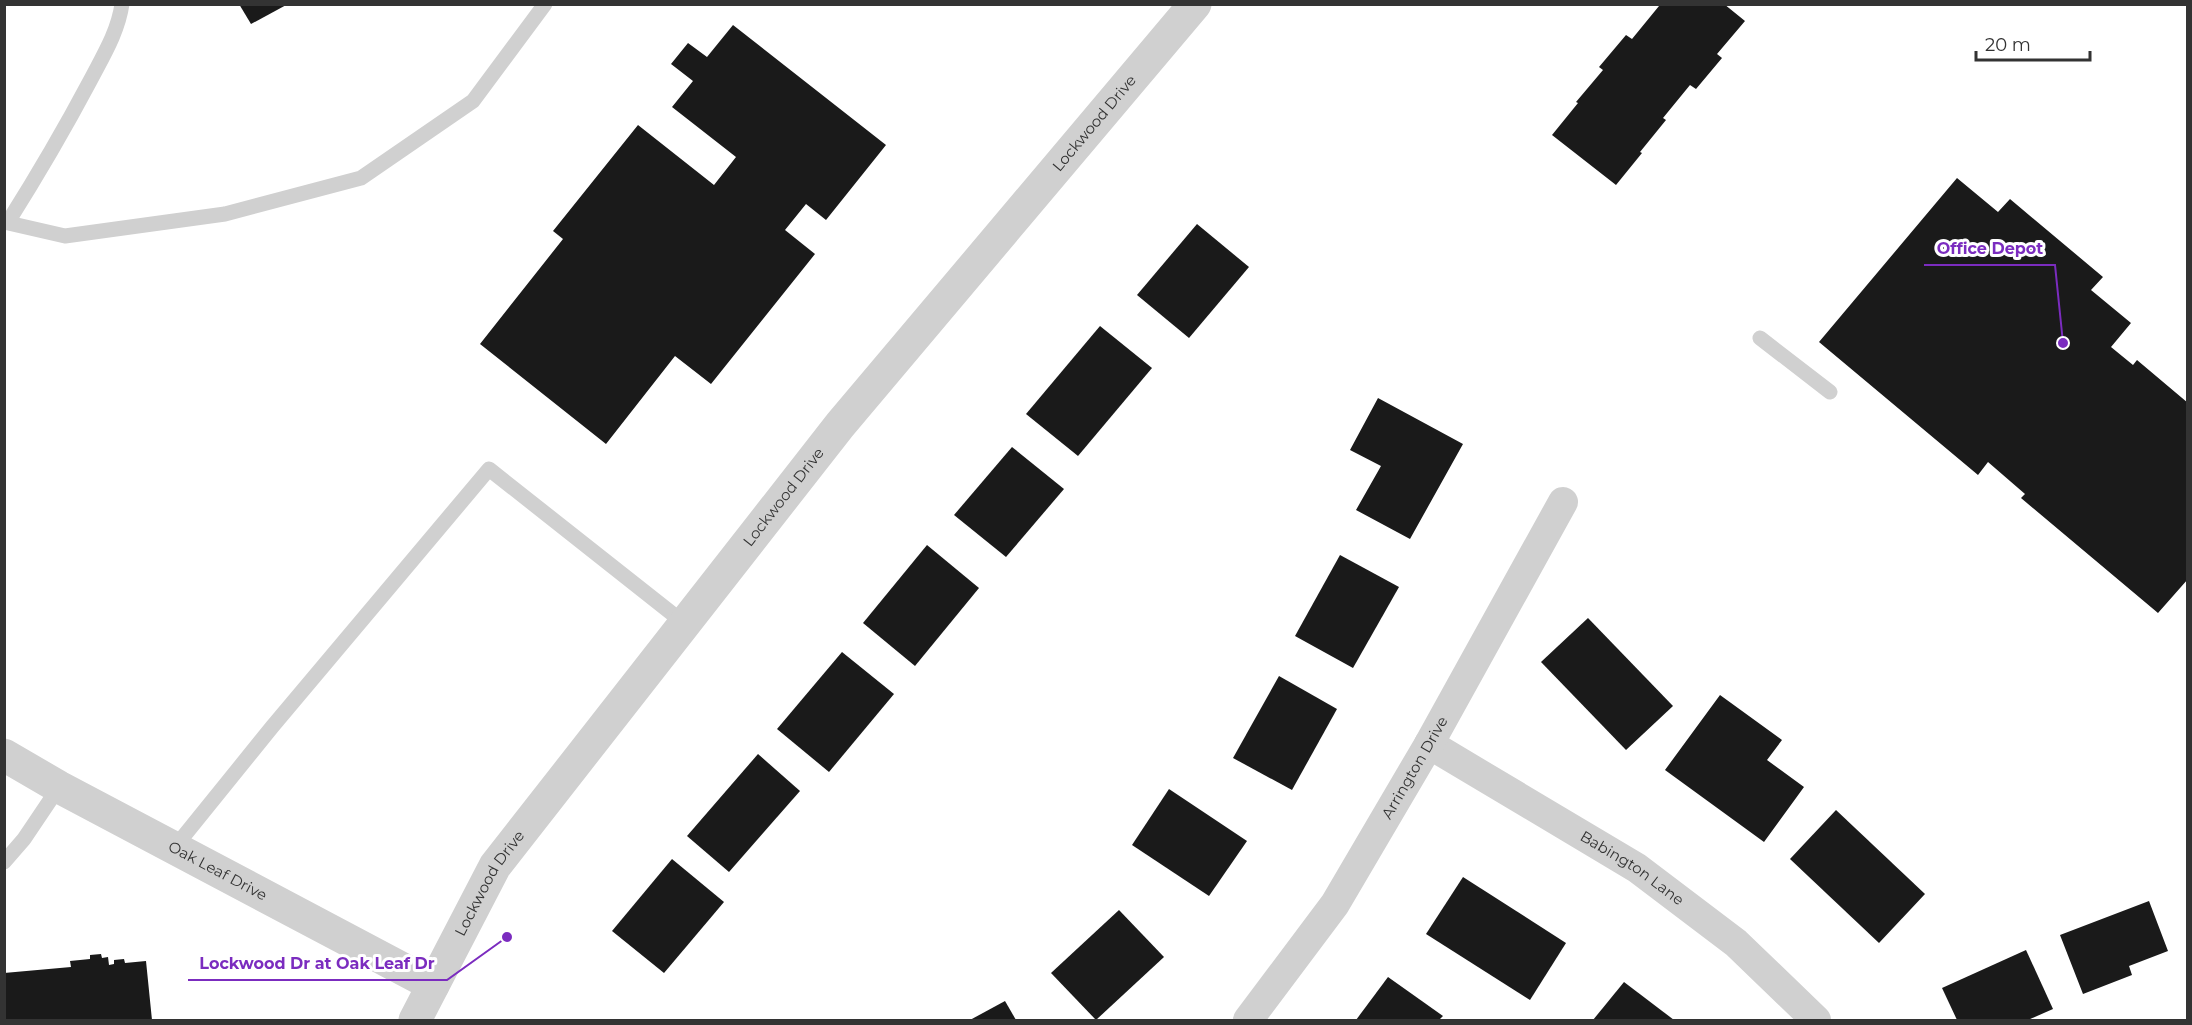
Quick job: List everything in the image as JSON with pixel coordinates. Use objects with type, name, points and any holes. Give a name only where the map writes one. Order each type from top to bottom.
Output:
[{"type":"street","name":"Lockwood Drive","points":[[415,1020],[495,866],[840,425],[1195,4]]},
{"type":"street","name":"Arrington Drive","points":[[1248,1020],[1335,904],[1429,744],[1563,502]]},
{"type":"street","name":"Babington Lane","points":[[1429,744],[1637,868],[1736,943],[1816,1020]]},
{"type":"street","name":"Oak Leaf Drive","points":[[4,755],[59,787],[433,985]]},
{"type":"lane","points":[[122,4],[120,22],[90,81],[50,155],[6,222],[65,236],[225,214],[361,178],[473,101],[545,4]]},
{"type":"lane","points":[[1760,338],[1830,392]]},
{"type":"lane","points":[[175,847],[272,727],[489,469],[684,623]]},
{"type":"lane","points":[[4,862],[24,839],[59,787]]},
{"type":"building","points":[[239,4],[288,4],[251,24]]},
{"type":"building","points":[[1658,4],[1724,4],[1745,21],[1717,54],[1722,58],[1696,89],[1690,85],[1663,118],[1666,120],[1616,185],[1552,135],[1603,70],[1599,67],[1626,35],[1632,39],[1659,6]]},
{"type":"building","points":[[733,25],[886,145],[826,220],[806,204],[785,230],[815,254],[711,384],[675,356],[606,444],[480,344],[563,239],[553,231],[638,125],[714,185],[736,157],[672,107],[693,81],[671,64],[688,43],[707,57]]},
{"type":"building","points":[[1957,178],[1998,212],[2010,199],[2103,277],[2091,290],[2131,323],[2111,347],[2133,365],[2137,360],[2188,403],[2188,579],[2158,613],[2021,498],[2025,494],[1988,462],[1978,475],[1819,342]]},
{"type":"building","points":[[1197,224],[1249,267],[1189,338],[1137,295]]},
{"type":"building","points":[[1100,326],[1152,368],[1078,456],[1026,414]]},
{"type":"building","points":[[1378,398],[1463,444],[1410,539],[1356,510],[1381,466],[1350,450]]},
{"type":"building","points":[[1012,447],[1064,489],[1006,557],[954,515]]},
{"type":"building","points":[[927,545],[979,588],[915,666],[863,623]]},
{"type":"building","points":[[1340,555],[1399,587],[1353,668],[1295,636]]},
{"type":"building","points":[[1588,618],[1673,706],[1626,750],[1541,662]]},
{"type":"building","points":[[842,652],[894,694],[829,772],[777,729]]},
{"type":"building","points":[[1279,676],[1337,709],[1292,790],[1233,758]]},
{"type":"building","points":[[1720,695],[1782,740],[1767,760],[1804,787],[1764,842],[1665,770]]},
{"type":"building","points":[[758,754],[800,791],[729,872],[687,836]]},
{"type":"building","points":[[1169,789],[1247,841],[1209,896],[1132,845]]},
{"type":"building","points":[[1836,810],[1925,894],[1879,943],[1790,859]]},
{"type":"building","points":[[672,859],[724,902],[664,973],[612,931]]},
{"type":"building","points":[[1463,877],[1566,943],[1530,1000],[1426,934]]},
{"type":"building","points":[[2149,901],[2168,951],[2129,966],[2132,975],[2083,994],[2060,935]]},
{"type":"building","points":[[1119,910],[1164,957],[1096,1020],[1051,973]]},
{"type":"building","points":[[2026,950],[2053,1009],[2028,1020],[1957,1020],[1942,988]]},
{"type":"building","points":[[101,954],[102,958],[108,957],[109,965],[114,964],[114,960],[124,959],[125,963],[146,961],[152,1020],[4,1020],[4,973],[71,967],[70,961],[90,959],[90,955]]},
{"type":"building","points":[[1388,977],[1443,1016],[1439,1020],[1356,1020]]},
{"type":"building","points":[[1624,982],[1674,1020],[1593,1020]]},
{"type":"building","points":[[1005,1001],[1016,1020],[970,1020]]},
{"type":"place","name":"Office Depot","points":[[2063,343]]},
{"type":"place","name":"Lockwood Dr at Oak Leaf Dr","points":[[507,937]]}]
